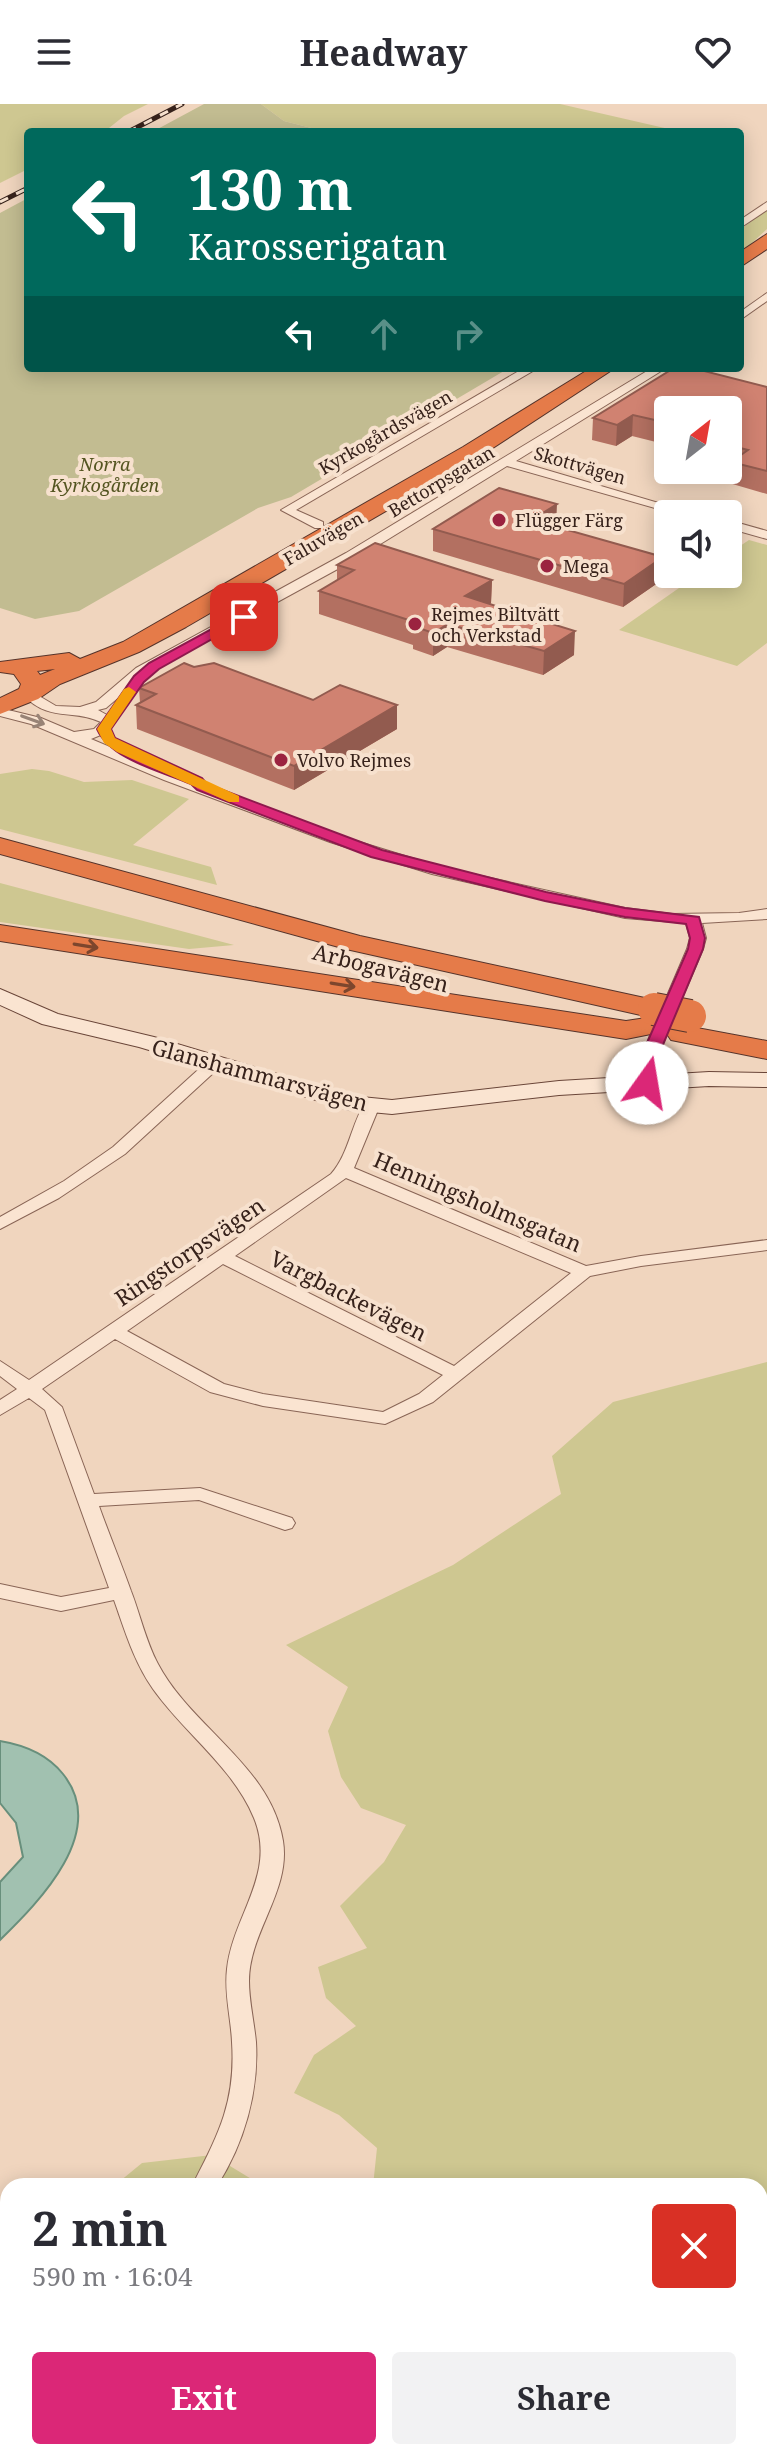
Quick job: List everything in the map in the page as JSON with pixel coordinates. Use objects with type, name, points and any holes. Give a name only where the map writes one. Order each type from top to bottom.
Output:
[{"type":"highway","points":[[744,258],[767,240]]},
{"type":"highway","points":[[744,272],[767,254]]},
{"type":"highway","name":"Faluvägen","points":[[3,663],[48,664],[82,655],[469,446],[579,372]]},
{"type":"highway","name":"Faluvägen","points":[[0,709],[51,679],[149,638],[598,372]]},
{"type":"highway","points":[[3,663],[29,676],[34,683],[31,693]]},
{"type":"highway","name":"Arbogavägen","points":[[0,846],[342,940],[499,977],[650,1018]]},
{"type":"highway","name":"Arbogavägen","points":[[0,864],[392,971],[686,1025],[767,1050]]},
{"type":"highway","points":[[0,933],[626,1030],[650,1018]]},
{"type":"highway","name":"Arbogavägen","points":[[686,1025],[767,1030]]},
{"type":"street","points":[[744,222],[767,205]]},
{"type":"street","points":[[744,314],[767,296]]},
{"type":"street","name":"Kyrkogårdsvägen","points":[[319,525],[287,510],[525,372]]},
{"type":"street","name":"Bettorpsgatan","points":[[79,711],[104,703],[135,675],[299,587],[653,372]]},
{"type":"street","name":"Skottvägen","points":[[506,462],[654,504]]},
{"type":"street","points":[[742,528],[767,535]]},
{"type":"street","name":"Bettorpsgatan","points":[[106,725],[134,685],[154,666]]},
{"type":"street","points":[[31,693],[53,710],[99,713],[113,744],[179,772],[202,787]]},
{"type":"street","points":[[0,709],[335,839],[437,871],[625,913],[693,920],[767,914]]},
{"type":"street","points":[[65,734],[84,736],[106,725]]},
{"type":"street","points":[[647,1083],[648,1059],[695,949],[698,938],[693,920]]},
{"type":"street","name":"Glanshammarsvägen","points":[[0,996],[50,1019],[216,1062],[322,1095],[372,1105],[392,1107],[559,1088],[767,1080]]},
{"type":"street","points":[[0,1224],[113,1155],[172,1106],[216,1062]]},
{"type":"street","points":[[345,1171],[372,1105]]},
{"type":"street","name":"Ringstorpsvägen","points":[[0,1409],[345,1171]]},
{"type":"street","name":"Henningsholmsgatan","points":[[114,1331],[217,1388],[263,1400],[385,1418],[426,1398],[584,1272],[345,1171]]},
{"type":"street","points":[[584,1272],[617,1264],[767,1245]]},
{"type":"street","name":"Vargbackevägen","points":[[222,1257],[455,1374]]},
{"type":"street","points":[[0,1367],[53,1407],[147,1664],[165,1692],[254,1797],[270,1833],[273,1856],[271,1879],[246,1938],[238,1968],[244,2044],[236,2112],[222,2157],[209,2178]]},
{"type":"street","points":[[87,1501],[200,1494],[285,1523]]},
{"type":"street","points":[[0,1591],[61,1604],[122,1592]]},
{"type":"shaded area","points":[[0,104],[148,104],[109,128],[24,128],[24,171],[0,183]]},
{"type":"shaded area","points":[[261,104],[560,104],[665,128],[311,128],[284,121]]},
{"type":"shaded area","points":[[767,209],[767,229],[744,250],[744,227]]},
{"type":"shaded area","points":[[749,540],[767,545],[767,643],[737,666],[619,630],[679,588],[742,588],[742,545]]},
{"type":"shaded area","points":[[32,769],[84,782],[132,780],[189,799],[133,845],[211,867],[217,885],[0,829],[0,774]]},
{"type":"shaded area","points":[[0,883],[234,945],[189,949],[0,922]]},
{"type":"shaded area","points":[[767,1362],[767,2178],[374,2178],[377,2148],[339,2115],[294,2093],[314,2055],[356,2026],[326,1998],[318,1967],[367,1948],[340,1906],[384,1862],[406,1825],[361,1808],[341,1777],[328,1731],[348,1687],[286,1645],[453,1565],[561,1494],[552,1456],[613,1402]]},
{"type":"shaded area","points":[[0,1741],[35,1752],[57,1767],[75,1796],[78,1818],[74,1841],[64,1864],[33,1906],[0,1940],[0,1882],[23,1857],[16,1823],[0,1803]]},
{"type":"shaded area","points":[[212,2155],[250,2178],[124,2178],[142,2163]]},
{"type":"green space","points":[[204,104],[261,104],[284,121],[311,128],[159,128]]},
{"type":"green space","name":"Norra Kyrkogården","points":[[24,200],[24,372],[502,372],[291,497],[258,508],[79,611],[35,619],[0,608],[0,213]]},
{"type":"building","points":[[668,372],[708,372],[767,387],[767,471],[742,465],[742,454],[748,450],[742,448],[742,396],[654,396],[654,420],[633,415],[617,425],[593,418]]},
{"type":"building","points":[[499,488],[557,504],[532,520],[654,554],[654,563],[624,584],[433,529]]},
{"type":"building","points":[[375,543],[492,580],[465,596],[505,609],[511,605],[529,611],[523,615],[575,631],[544,651],[448,624],[433,633],[413,626],[418,623],[319,591],[354,570],[337,565]]},
{"type":"building","points":[[184,663],[194,667],[214,663],[313,700],[340,685],[397,705],[294,766],[136,705],[156,694],[139,688]]},
{"type":"railway","points":[[136,128],[182,104]]},
{"type":"railway","points":[[0,202],[24,190]]},
{"type":"slow traffic","points":[[129,692],[104,729],[109,740],[122,749],[179,772],[202,787],[234,799]]},
{"type":"place","name":"Flügger Färg","points":[[499,520]]},
{"type":"place","name":"Mega","points":[[547,566]]},
{"type":"place","name":"Rejmes Biltvätt och Verkstad","points":[[415,624]]},
{"type":"place","name":"Volvo Rejmes","points":[[281,760]]},
{"type":"route","points":[[244,617],[154,666],[139,679],[104,729],[109,740],[122,749],[179,772],[202,787],[376,853],[437,871],[625,913],[693,920],[698,938],[695,949],[648,1059],[647,1083]]}]
